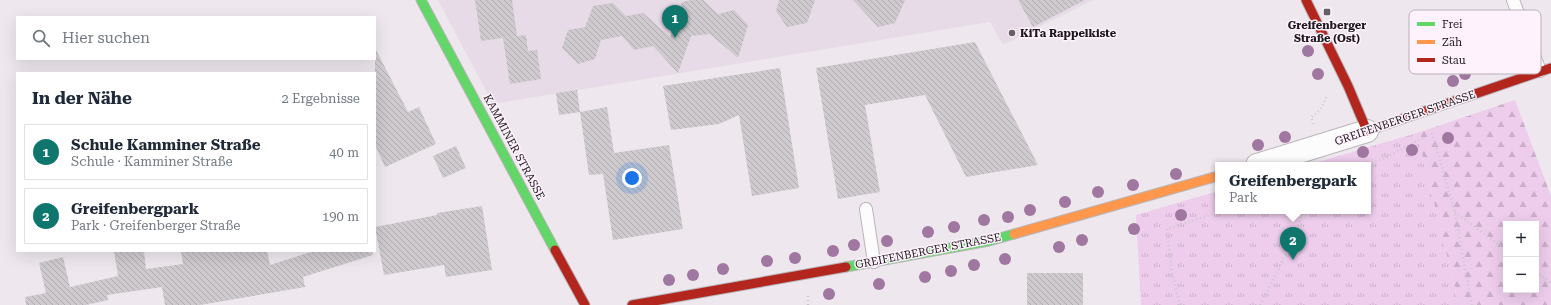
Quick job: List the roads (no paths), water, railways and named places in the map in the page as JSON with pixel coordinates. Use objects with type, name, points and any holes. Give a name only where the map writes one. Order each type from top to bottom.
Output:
[{"type":"street","name":"KAMMINER STRASSE","points":[[421,0],[585,305]]},
{"type":"street","points":[[1306,0],[1348,86],[1367,131]]},
{"type":"street","name":"GREIFENBERGER STRASSE","points":[[1267,162],[1367,131],[1532,74]]},
{"type":"street","name":"GREIFENBERGER STRASSE","points":[[632,305],[989,241],[1215,177]]},
{"type":"lane","points":[[1513,0],[1518,10]]},
{"type":"lane","points":[[1541,59],[1546,69]]},
{"type":"lane","points":[[866,208],[874,262]]},
{"type":"place","name":"Greifenberger Straße (Ost)","points":[[1327,12]]},
{"type":"place","name":"KiTa Rappelkiste","points":[[1012,33]]},
{"type":"place","name":"Schule Kamminer Straße","points":[[675,38]]},
{"type":"place","name":"Greifenbergpark","points":[[1293,260]]}]
